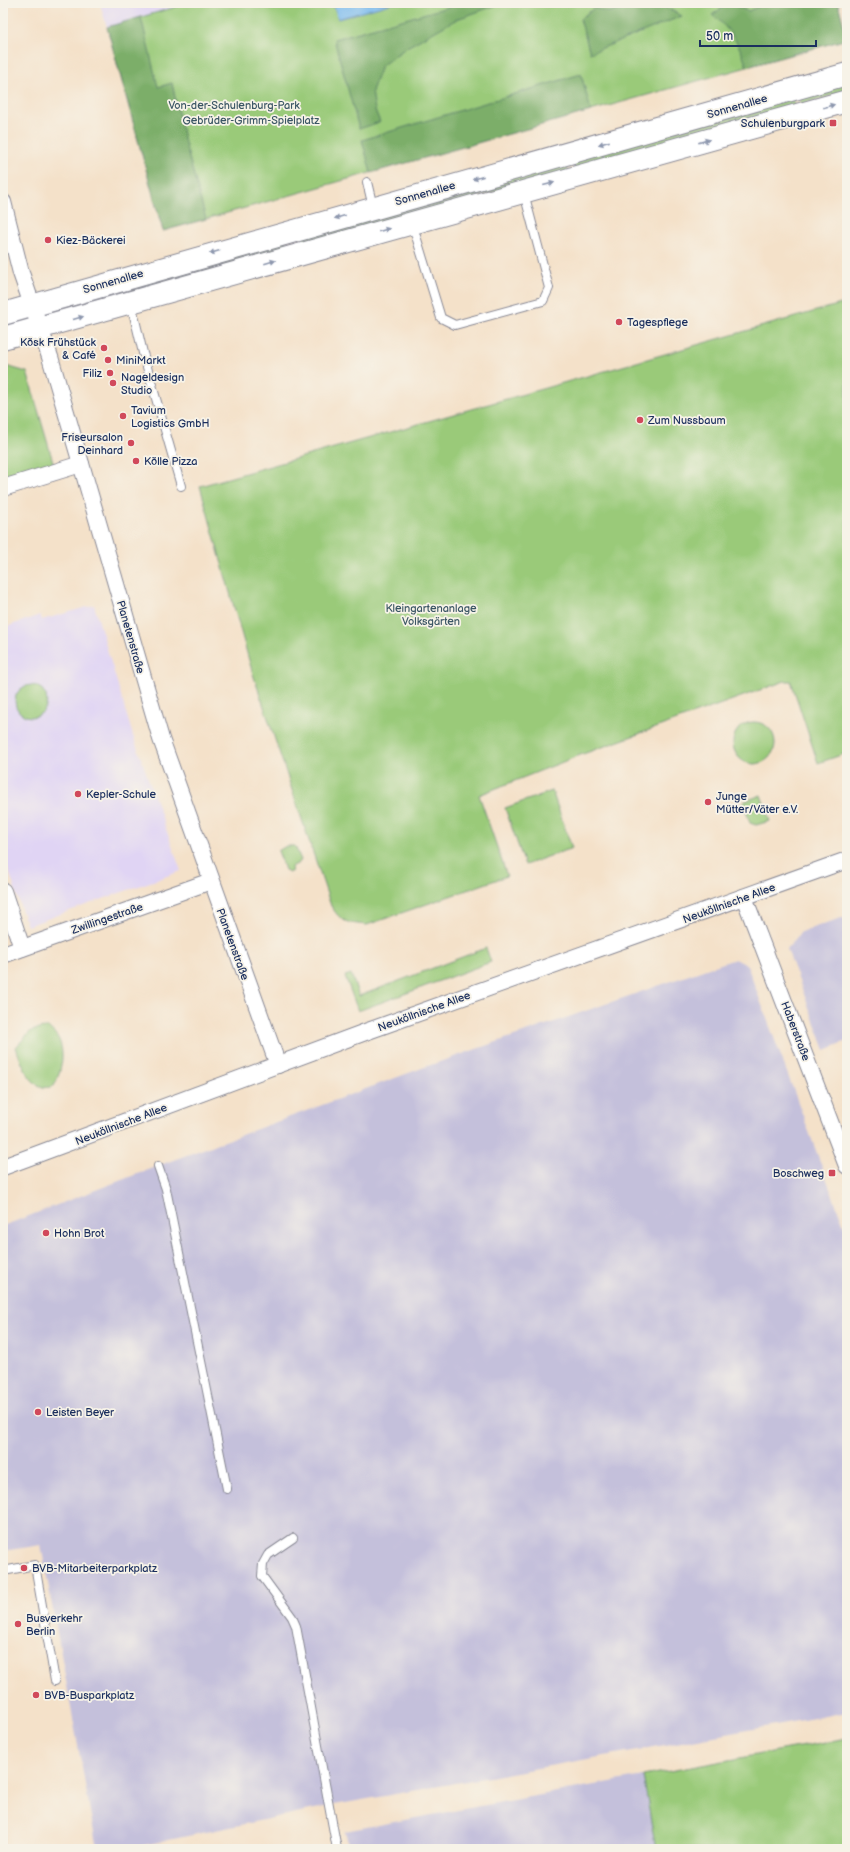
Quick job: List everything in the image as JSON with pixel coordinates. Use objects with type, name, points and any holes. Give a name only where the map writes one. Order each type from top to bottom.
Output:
[{"type":"main road","name":"Sonnenallee","points":[[3,314],[847,74]]},
{"type":"main road","points":[[3,338],[847,101]]},
{"type":"street","name":"Planetenstraße","points":[[3,202],[22,273],[81,464],[160,739],[278,1065]]},
{"type":"street","points":[[3,488],[81,464]]},
{"type":"street","name":"Neuköllnische Allee","points":[[3,1168],[278,1065],[847,860]]},
{"type":"street","name":"Zwillingestraße","points":[[3,955],[211,881]]},
{"type":"street","points":[[3,891],[22,948]]},
{"type":"street","name":"Haberstraße","points":[[744,898],[847,1166]]},
{"type":"lane","points":[[366,182],[373,208]]},
{"type":"lane","points":[[412,222],[441,318],[455,325],[543,301],[549,288],[523,191]]},
{"type":"lane","points":[[130,303],[181,486]]},
{"type":"lane","points":[[158,1166],[166,1189],[227,1489]]},
{"type":"lane","points":[[293,1538],[268,1555],[263,1564],[262,1576],[292,1617],[296,1626],[337,1849]]},
{"type":"lane","points":[[3,1571],[35,1565],[55,1681]]},
{"type":"shaded area","points":[[100,3],[189,3],[107,27]]},
{"type":"shaded area","name":"Kepler-Schule","points":[[94,605],[133,736],[181,871],[27,926],[3,853],[3,628],[40,615],[42,620]]},
{"type":"shaded area","points":[[847,916],[847,1041],[825,1050],[787,949],[801,932]]},
{"type":"shaded area","points":[[735,959],[747,965],[847,1234],[847,1712],[329,1806],[126,1849],[97,1849],[41,1545],[3,1551],[3,1226],[168,1162],[425,1067]]},
{"type":"shaded area","points":[[643,1776],[656,1849],[349,1849],[345,1831]]},
{"type":"green space","name":"Von-der-Schulenburg-Park","points":[[189,3],[838,3],[847,39],[163,231],[107,27]]},
{"type":"green space","points":[[462,3],[503,3],[457,19],[407,47],[381,66],[372,91],[375,110],[380,122],[359,129],[334,39]]},
{"type":"green space","points":[[729,3],[735,3],[738,7],[748,11],[760,6],[763,3],[838,3],[847,39],[747,67],[738,45],[730,32],[712,15]]},
{"type":"green space","points":[[660,4],[682,16],[590,53],[580,19],[594,8],[608,12]]},
{"type":"green space","points":[[141,17],[158,87],[172,83],[185,143],[206,219],[163,231],[107,27]]},
{"type":"green space","points":[[581,74],[591,111],[371,173],[362,140]]},
{"type":"green space","points":[[846,83],[847,91],[801,104],[799,96]]},
{"type":"green space","points":[[792,98],[795,107],[575,169],[572,159]]},
{"type":"green space","points":[[565,161],[568,171],[305,245],[302,235]]},
{"type":"green space","points":[[286,239],[289,250],[66,313],[63,302]]},
{"type":"green space","name":"Kleingartenanlage Volksgärten","points":[[841,304],[847,323],[847,753],[818,763],[791,681],[785,681],[583,754],[479,795],[507,876],[367,925],[350,923],[338,916],[331,906],[252,671],[200,486]]},
{"type":"green space","points":[[6,366],[27,372],[54,465],[3,480],[3,367]]},
{"type":"green space","points":[[28,685],[34,685],[44,692],[47,701],[46,707],[40,714],[34,717],[28,717],[18,710],[15,704],[15,698],[22,688]]},
{"type":"green space","points":[[750,722],[758,722],[766,725],[772,731],[775,743],[772,755],[766,761],[758,764],[750,764],[742,761],[736,755],[733,747],[733,739],[736,731],[742,725]]},
{"type":"green space","points":[[552,791],[572,848],[525,865],[505,808]]},
{"type":"green space","points":[[761,795],[770,821],[756,825],[750,823],[743,802]]},
{"type":"green space","points":[[286,846],[295,846],[301,860],[299,863],[291,867],[292,871],[288,873],[285,870],[278,851]]},
{"type":"green space","points":[[486,948],[491,962],[358,1011],[345,976],[351,974],[359,996]]},
{"type":"green space","points":[[48,1027],[58,1038],[62,1050],[62,1062],[59,1075],[54,1086],[46,1088],[39,1086],[29,1076],[24,1068],[16,1047],[31,1031]]},
{"type":"green space","points":[[847,1738],[847,1849],[656,1849],[643,1776]]},
{"type":"water","points":[[333,3],[393,3],[338,19]]},
{"type":"place","name":"Schulenburgpark","points":[[833,123]]},
{"type":"place","name":"Kiez-Bäckerei","points":[[48,240]]},
{"type":"place","name":"Tagespflege","points":[[619,322]]},
{"type":"place","name":"Kösk Frühstück & Café","points":[[104,348]]},
{"type":"place","name":"MiniMarkt","points":[[108,360]]},
{"type":"place","name":"Filiz","points":[[110,373]]},
{"type":"place","name":"Nageldesign Studio","points":[[113,383]]},
{"type":"place","name":"Tavium Logistics GmbH","points":[[123,416]]},
{"type":"place","name":"Zum Nussbaum","points":[[640,420]]},
{"type":"place","name":"Friseursalon Deinhard","points":[[131,443]]},
{"type":"place","name":"Kölle Pizza","points":[[136,461]]},
{"type":"place","name":"Kepler-Schule","points":[[78,794]]},
{"type":"place","name":"Junge Mütter/Väter e.V.","points":[[708,802]]},
{"type":"place","name":"Boschweg","points":[[832,1173]]},
{"type":"place","name":"Hohn Brot","points":[[46,1233]]},
{"type":"place","name":"Leisten Beyer","points":[[38,1412]]},
{"type":"place","name":"BVB-Mitarbeiterparkplatz","points":[[24,1568]]},
{"type":"place","name":"Busverkehr Berlin","points":[[18,1624]]},
{"type":"place","name":"BVB-Busparkplatz","points":[[36,1695]]},
{"type":"park label","name":"Gebrüder-Grimm-Spielplatz","points":[[251,120]]}]
